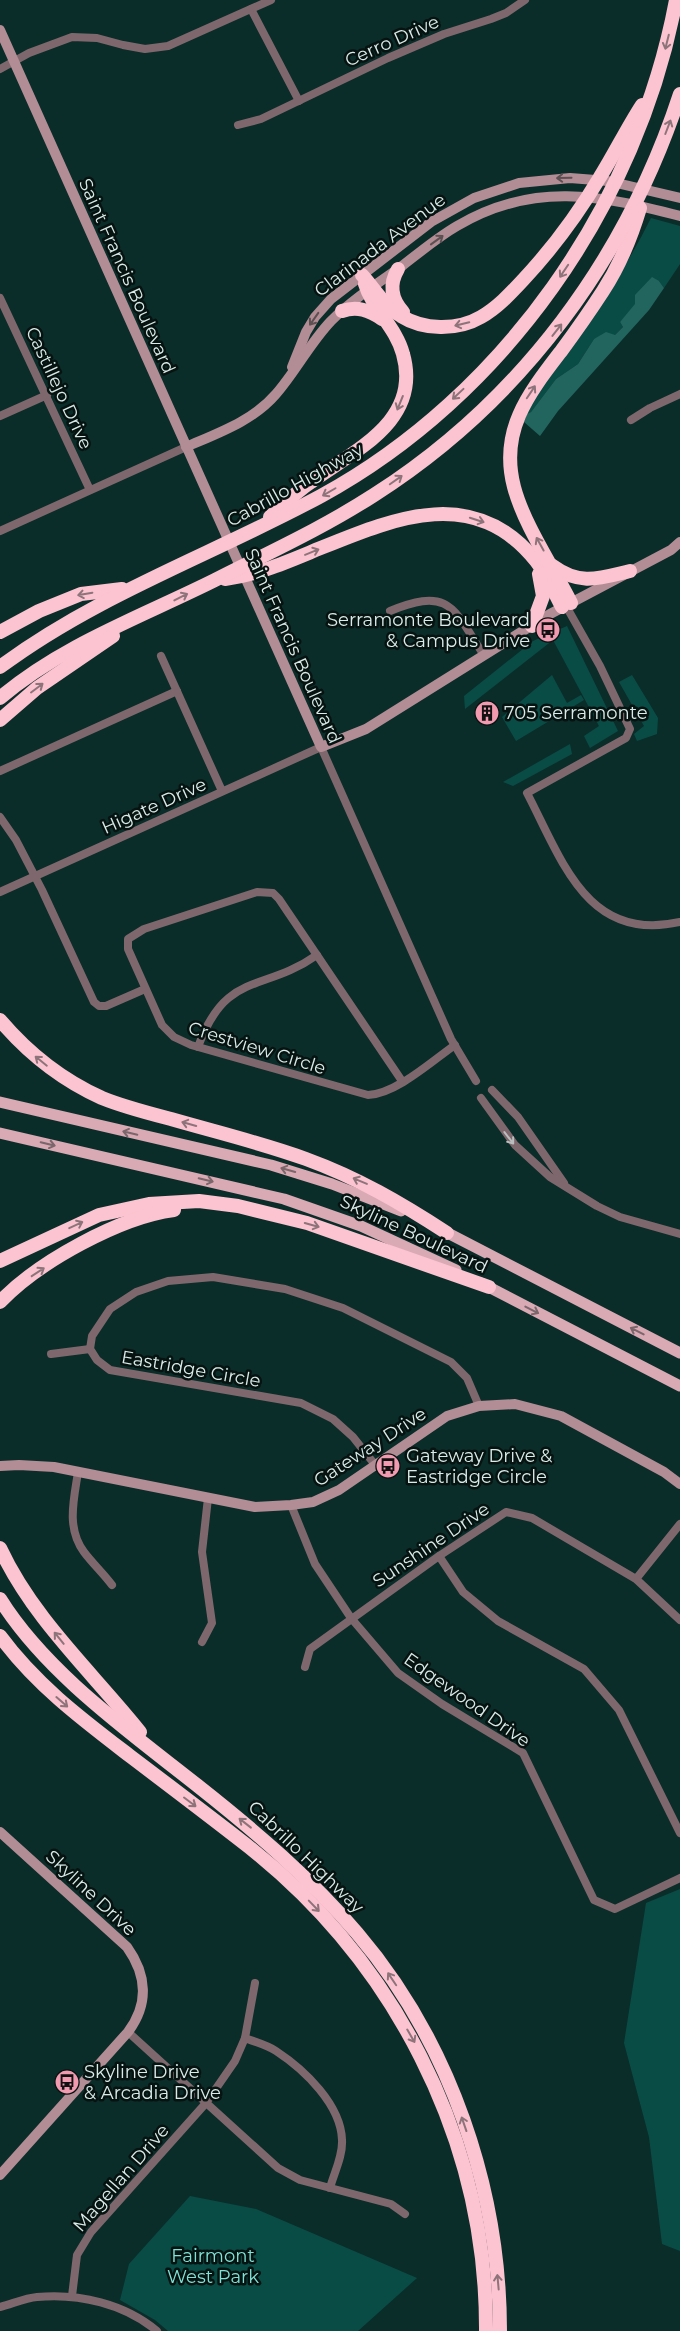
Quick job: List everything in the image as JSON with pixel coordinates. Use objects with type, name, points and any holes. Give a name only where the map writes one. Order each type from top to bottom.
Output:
[{"type":"highway","name":"Cabrillo Highway","points":[[0,667],[84,612],[254,530],[356,476],[395,449],[433,418],[476,378],[528,320],[557,282],[590,230],[630,154],[656,83],[676,0]]},
{"type":"highway","points":[[371,289],[400,316],[425,324],[441,327],[459,326],[487,313],[503,300],[528,274],[569,224],[656,83]]},
{"type":"highway","points":[[566,605],[552,566],[522,510],[514,486],[510,456],[514,427],[529,394],[604,290],[680,94]]},
{"type":"highway","points":[[0,698],[22,681],[72,649],[147,614],[323,525],[375,494],[424,461],[484,410],[526,367],[564,321],[593,278],[623,240]]},
{"type":"highway","points":[[398,269],[392,284],[395,302],[403,312],[425,324]]},
{"type":"highway","points":[[254,530],[306,485],[368,444],[389,423],[400,404],[406,385],[405,362],[398,339],[362,274]]},
{"type":"highway","points":[[342,311],[356,308],[370,312],[386,323],[398,339]]},
{"type":"highway","points":[[214,580],[236,578],[267,570],[394,520],[425,514],[452,515],[470,518],[494,528],[515,541],[537,563],[566,605]]},
{"type":"highway","points":[[515,541],[534,565],[543,589],[542,604],[532,626]]},
{"type":"highway","points":[[552,566],[565,575],[579,579],[595,579],[630,571]]},
{"type":"highway","points":[[0,632],[39,611],[81,594],[133,588]]},
{"type":"highway","points":[[0,720],[38,688],[147,614]]},
{"type":"highway","points":[[0,656],[34,643]]},
{"type":"highway","points":[[0,1020],[42,1061],[64,1078],[94,1094],[120,1105],[271,1147],[322,1165],[370,1185],[447,1233]]},
{"type":"highway","points":[[0,1261],[90,1218],[132,1207],[194,1201],[248,1208],[335,1232],[489,1287]]},
{"type":"highway","points":[[0,1302],[20,1284],[60,1257],[92,1238],[127,1222],[151,1214],[179,1210],[248,1208]]},
{"type":"highway","points":[[1,1550],[27,1595],[60,1639],[159,1755]]},
{"type":"highway","name":"Cabrillo Highway","points":[[0,1599],[25,1634],[65,1677],[261,1836],[318,1890],[378,1960],[411,2010],[448,2083],[476,2159],[493,2239],[498,2279],[500,2331]]},
{"type":"highway","name":"Cabrillo Highway","points":[[0,1636],[26,1668],[73,1712],[265,1859],[324,1916],[368,1968],[415,2044],[441,2100],[456,2143],[468,2181],[480,2241],[485,2280],[486,2331]]},
{"type":"highway","points":[[0,1642],[26,1668]]},
{"type":"main road","name":"Skyline Boulevard","points":[[0,1102],[240,1157],[301,1174],[389,1205],[680,1353]]},
{"type":"main road","name":"Skyline Boulevard","points":[[0,1133],[242,1188],[303,1205],[384,1235],[680,1386]]},
{"type":"street","points":[[0,69],[14,63],[29,53],[72,37],[97,38],[146,49],[168,46],[271,0]]},
{"type":"street","name":"Cerro Drive","points":[[238,125],[261,119],[415,46],[506,13],[525,0]]},
{"type":"street","points":[[251,9],[299,101]]},
{"type":"street","name":"Saint Francis Boulevard","points":[[0,30],[455,1045],[476,1080]]},
{"type":"street","name":"Clarinada Avenue","points":[[287,381],[300,344],[315,316],[331,299],[448,211],[482,194],[514,184],[549,179],[590,179],[608,180],[680,198]]},
{"type":"street","name":"Clarinada Avenue","points":[[0,531],[252,416],[287,381],[325,327],[342,311],[441,236],[466,221],[503,205],[531,198],[581,195],[680,216]]},
{"type":"street","name":"Castillejo Drive","points":[[1,300],[90,490]]},
{"type":"street","points":[[631,420],[650,408],[680,394]]},
{"type":"street","points":[[0,416],[47,395]]},
{"type":"street","points":[[321,747],[367,728],[483,654],[566,605],[676,548],[680,542]]},
{"type":"street","points":[[390,611],[421,600],[440,602],[457,615],[483,654]]},
{"type":"street","points":[[566,605],[600,666],[630,729],[626,738],[527,793],[575,882],[602,911],[615,919],[640,926],[658,927],[680,922]]},
{"type":"street","points":[[161,656],[222,791]]},
{"type":"street","points":[[0,772],[177,691]]},
{"type":"street","name":"Higate Drive","points":[[0,892],[321,747]]},
{"type":"street","points":[[0,817],[16,840],[95,1003],[106,1006],[145,989]]},
{"type":"street","name":"Crestview Circle","points":[[402,1081],[278,897],[270,892],[260,892],[144,929],[130,936],[127,946],[165,1030],[179,1040],[198,1047],[362,1094],[380,1093],[402,1081],[455,1045]]},
{"type":"street","points":[[198,1047],[209,1021],[227,998],[246,986],[297,967],[317,956]]},
{"type":"street","points":[[492,1090],[509,1105],[554,1171],[575,1192]]},
{"type":"street","points":[[481,1098],[503,1130],[528,1160],[550,1178],[620,1217],[680,1234]]},
{"type":"street","points":[[51,1354],[90,1348],[92,1336],[110,1309],[136,1292],[168,1281],[213,1277],[286,1290],[343,1308],[451,1362],[467,1378],[479,1406]]},
{"type":"street","name":"Eastridge Circle","points":[[90,1348],[97,1360],[110,1370],[301,1403],[333,1419],[353,1438],[376,1466]]},
{"type":"street","name":"Gateway Drive","points":[[0,1466],[19,1464],[54,1467],[255,1507],[291,1505],[313,1502],[339,1490],[447,1416],[479,1406],[515,1404],[562,1416],[664,1472],[680,1484]]},
{"type":"street","points":[[78,1472],[72,1515],[75,1535],[83,1551],[112,1585]]},
{"type":"street","points":[[202,1642],[212,1623],[202,1552],[208,1498]]},
{"type":"street","name":"Edgewood Drive","points":[[291,1505],[315,1564],[351,1618],[398,1673],[442,1704],[523,1753],[594,1900],[616,1909],[680,1878]]},
{"type":"street","name":"Sunshine Drive","points":[[305,1667],[310,1649],[439,1556],[506,1512],[532,1518],[636,1580],[680,1620]]},
{"type":"street","points":[[636,1580],[680,1524]]},
{"type":"street","points":[[439,1556],[463,1592],[498,1621],[584,1669],[619,1710],[680,1833]]},
{"type":"street","name":"Skyline Drive","points":[[0,1832],[119,1939],[133,1956],[142,1977],[144,1989],[140,2012],[128,2032],[0,2175]]},
{"type":"street","name":"Magellan Drive","points":[[72,2296],[77,2255],[91,2232],[206,2103],[235,2062],[245,2038],[255,1983]]},
{"type":"street","points":[[128,2032],[278,2168],[300,2180],[391,2204],[405,2214]]},
{"type":"street","points":[[245,2038],[275,2050],[294,2065],[330,2102],[340,2124],[342,2151],[330,2188]]},
{"type":"street","points":[[0,2307],[36,2297],[72,2296],[130,2312],[157,2331]]},
{"type":"green space","points":[[651,218],[680,226],[680,264],[664,288],[659,281],[620,322],[623,327],[615,335],[594,339],[578,364],[556,379],[531,412],[527,414],[532,401],[580,335],[625,266]]},
{"type":"green space","points":[[567,626],[618,731],[590,748],[584,736],[599,726],[553,640],[465,709],[464,696],[533,641]]},
{"type":"green space","points":[[552,675],[567,703],[581,695],[584,700],[516,741],[502,717]]},
{"type":"green space","points":[[632,675],[658,718],[657,734],[637,741],[634,734],[644,726],[619,682]]},
{"type":"green space","points":[[570,744],[572,754],[513,786],[503,782]]},
{"type":"green space","points":[[680,1889],[680,2251],[662,2244],[649,2137],[624,2043],[646,1903]]},
{"type":"green space","name":"Fairmont West Park","points":[[190,2196],[256,2209],[417,2278],[358,2331],[168,2331],[155,2320],[120,2300],[129,2264]]},
{"type":"shaded area","points":[[652,277],[659,281],[664,288],[649,310],[558,411],[540,436],[524,422],[527,414],[531,412],[556,379],[578,364],[594,339],[606,332],[615,335],[623,327],[620,322],[635,304],[635,295]]},
{"type":"place","name":"Serramonte Boulevard & Campus Drive","points":[[548,630]]},
{"type":"place","name":"705 Serramonte","points":[[487,713]]},
{"type":"place","name":"Gateway Drive & Eastridge Circle","points":[[388,1466]]},
{"type":"place","name":"Skyline Drive & Arcadia Drive","points":[[67,2082]]}]
